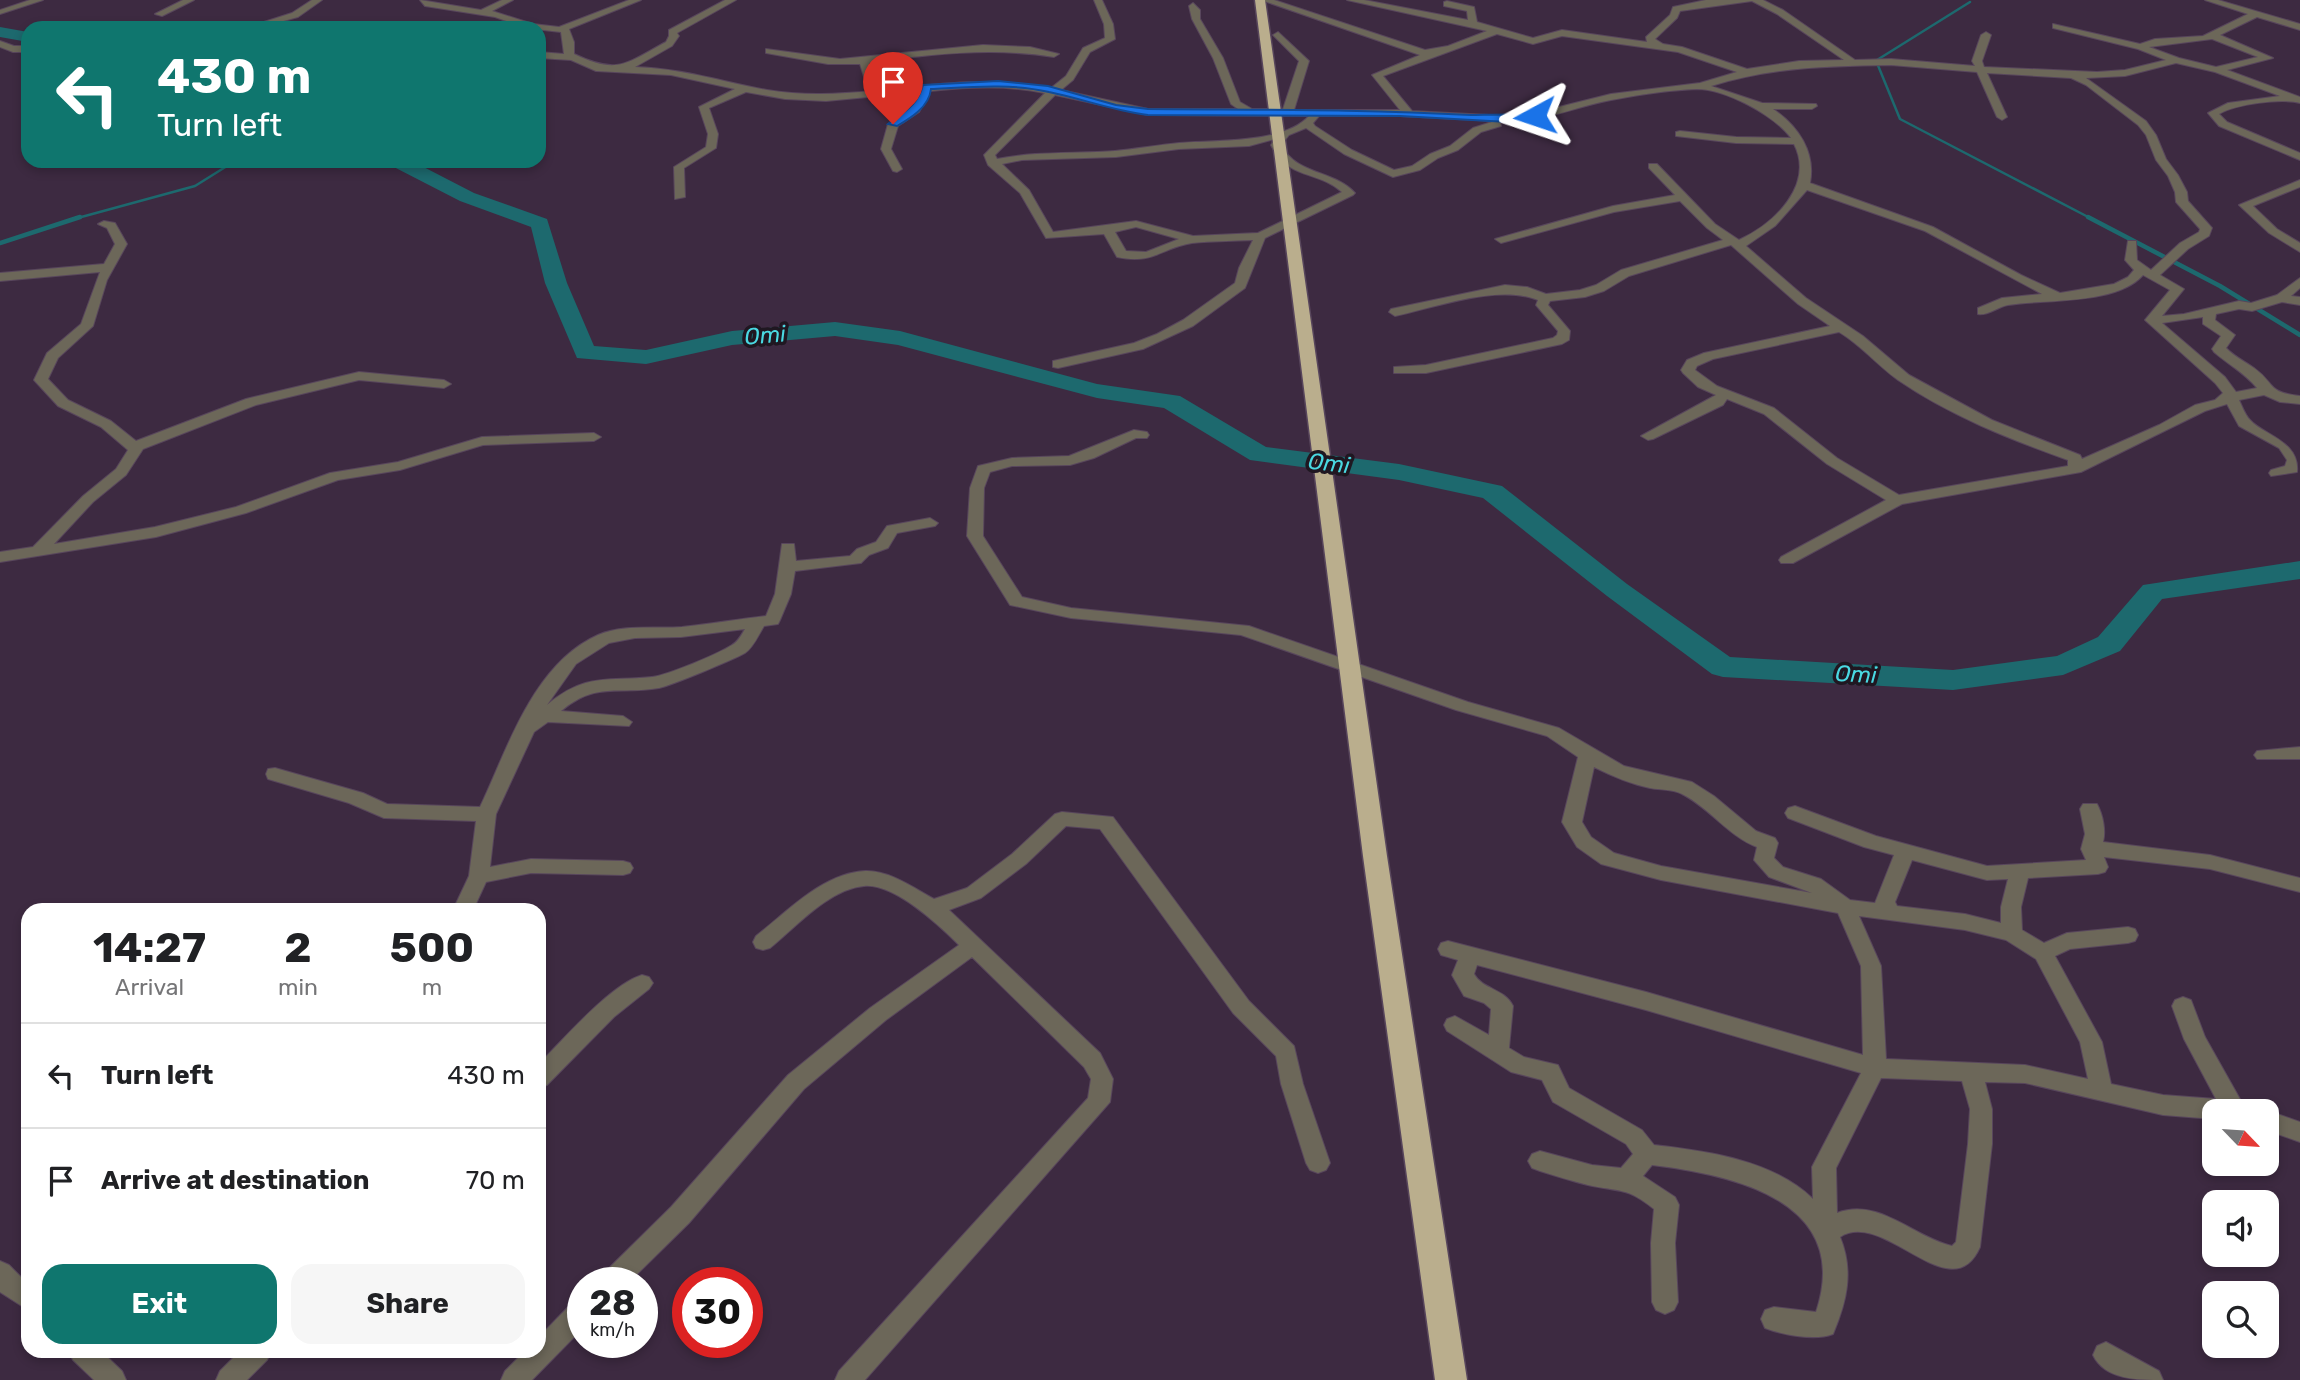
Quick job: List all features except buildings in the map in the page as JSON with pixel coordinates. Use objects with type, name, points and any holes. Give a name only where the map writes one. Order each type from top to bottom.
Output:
[{"type":"highway","points":[[1262,0],[1375,856],[1451,1380]]},
{"type":"street","points":[[28,0],[39,0]]},
{"type":"street","points":[[3,12],[39,0]]},
{"type":"street","points":[[159,14],[190,0]]},
{"type":"street","points":[[273,21],[295,15],[318,0]]},
{"type":"street","points":[[481,13],[509,0]]},
{"type":"street","points":[[546,32],[565,30],[637,0]]},
{"type":"street","points":[[623,69],[670,44],[674,37],[672,32],[732,0]]},
{"type":"street","points":[[1098,0],[1103,16],[1109,22],[1110,39],[1086,50],[1070,78],[999,142],[989,155],[992,163],[1021,186],[1040,218],[1043,229],[1050,236],[1136,224],[1150,226],[1188,240],[1212,241],[1260,236],[1349,193],[1342,186],[1295,168],[1285,160],[1276,145],[1285,133]]},
{"type":"street","points":[[1262,0],[1410,49],[1434,53]]},
{"type":"street","points":[[1351,0],[1473,24],[1532,41],[1562,33],[1659,45],[1699,54],[1746,72]]},
{"type":"street","points":[[1659,45],[1649,39],[1674,16],[1675,9],[1706,3],[1748,0]]},
{"type":"street","points":[[1756,0],[1780,12],[1851,61]]},
{"type":"street","points":[[2209,0],[2300,27]]},
{"type":"street","points":[[427,1],[436,6],[510,21]]},
{"type":"street","points":[[1447,4],[1471,9],[1473,24]]},
{"type":"street","points":[[1193,6],[1196,19],[1218,58],[1236,103],[1249,111]]},
{"type":"street","points":[[2141,47],[2155,42],[2192,41],[2213,36],[2256,14]]},
{"type":"street","points":[[2056,26],[2218,69],[2296,99]]},
{"type":"street","points":[[546,28],[565,30]]},
{"type":"street","points":[[565,30],[569,55],[596,68],[670,71],[800,97],[849,97],[926,86],[998,84],[1055,91],[1115,108],[1148,112],[1288,111],[1508,119],[1535,116],[1611,97],[1701,86],[1746,72],[1799,64],[1851,61],[2074,75],[2125,73],[2176,60]]},
{"type":"street","points":[[1409,114],[1377,75],[1495,31]]},
{"type":"street","points":[[1278,35],[1304,61],[1288,111]]},
{"type":"street","points":[[1986,35],[1976,61],[2002,117]]},
{"type":"street","points":[[2213,36],[2268,58],[2218,69]]},
{"type":"street","points":[[0,44],[21,49]]},
{"type":"street","points":[[769,51],[830,63],[964,49],[1012,49],[1054,54]]},
{"type":"street","points":[[546,55],[573,57]]},
{"type":"street","points":[[864,61],[870,80],[882,92]]},
{"type":"street","points":[[1982,311],[1998,303],[2119,287],[2147,273],[2205,234],[2206,228],[2182,202],[2181,192],[2173,175],[2161,160],[2151,135],[2142,122],[2090,83],[2074,75]]},
{"type":"street","points":[[897,169],[886,149],[893,124],[911,115],[926,94],[926,86]]},
{"type":"street","points":[[1395,312],[1506,289],[1527,291],[1545,299],[1581,294],[1600,288],[1625,273],[1751,240],[1773,222],[1804,185],[1807,162],[1798,141],[1781,121],[1760,106],[1701,86]]},
{"type":"street","points":[[679,197],[679,167],[711,148],[713,134],[704,107],[746,88]]},
{"type":"street","points":[[2296,99],[2217,108],[2213,113],[2223,124],[2300,158]]},
{"type":"street","points":[[1760,106],[1812,106]]},
{"type":"street","points":[[992,163],[1022,157],[1116,154],[1179,146],[1249,143],[1308,123],[1317,113]]},
{"type":"street","points":[[1308,123],[1348,152],[1393,174],[1416,168],[1434,156],[1454,148],[1478,130],[1508,119]]},
{"type":"street","points":[[1680,134],[1736,140],[1798,141]]},
{"type":"street","points":[[1653,166],[1711,226],[1735,243],[1794,295],[1841,328],[1859,337],[1903,377],[1974,419],[2075,458],[2076,469]]},
{"type":"street","points":[[2300,183],[2245,205],[2273,231],[2300,248]]},
{"type":"street","points":[[1804,185],[1929,229],[2017,278],[2059,297]]},
{"type":"street","points":[[1501,239],[1624,206],[1683,197]]},
{"type":"street","points":[[104,223],[111,225],[121,244],[95,295],[87,326],[52,356],[41,380],[63,403],[106,424],[134,447]]},
{"type":"street","points":[[1108,230],[1121,254],[1131,257],[1150,255],[1188,240]]},
{"type":"street","points":[[1058,364],[1138,346],[1188,323],[1241,285],[1245,268],[1260,236]]},
{"type":"street","points":[[2132,244],[2131,260],[2147,273],[2178,289],[2151,320]]},
{"type":"street","points":[[0,277],[110,267]]},
{"type":"street","points":[[2151,320],[2210,314],[2239,305],[2252,307],[2281,298],[2300,282]]},
{"type":"street","points":[[2281,298],[2300,301]]},
{"type":"street","points":[[1399,370],[1426,369],[1557,341],[1563,337],[1564,331],[1542,305],[1545,299]]},
{"type":"street","points":[[2210,314],[2208,321],[2228,335],[2219,349],[2234,363],[2250,371],[2266,391],[2280,398],[2300,400]]},
{"type":"street","points":[[2151,320],[2220,380],[2244,423],[2284,445],[2294,460],[2291,469],[2276,474]]},
{"type":"street","points":[[1841,328],[1827,333],[1742,347],[1692,363],[1688,370],[1694,379],[1723,395],[1757,404],[1769,411],[1832,461],[1897,500]]},
{"type":"street","points":[[38,550],[88,499],[121,472],[134,447],[251,402],[359,376],[444,384]]},
{"type":"street","points":[[1787,560],[1897,500],[2076,469],[2200,408],[2220,403],[2231,396],[2266,391]]},
{"type":"street","points":[[1648,436],[1718,402],[1723,395]]},
{"type":"street","points":[[1142,435],[1134,434],[1084,456],[1061,462],[1013,461],[997,463],[983,469],[977,488],[975,536],[1016,601],[1071,613],[1243,630],[1462,706],[1553,732],[1617,771],[1649,781],[1685,787],[1707,801],[1749,836],[1768,843],[1764,860],[1776,872],[1814,884],[1844,907],[1871,966],[1875,1068],[1824,1167],[1826,1233]]},
{"type":"street","points":[[0,557],[156,532],[242,510],[334,476],[400,466],[482,441],[594,437]]},
{"type":"street","points":[[788,566],[855,560],[863,552],[882,545],[892,529],[930,523]]},
{"type":"street","points":[[466,903],[479,876],[486,814],[540,700],[570,660],[604,639],[635,633],[681,632],[772,620],[780,607],[788,566],[788,547]]},
{"type":"street","points":[[523,734],[543,716],[583,690],[606,683],[620,685],[659,682],[741,648],[759,621]]},
{"type":"street","points":[[543,716],[623,722]]},
{"type":"street","points":[[2263,755],[2300,753]]},
{"type":"street","points":[[1588,755],[1572,822],[1584,842],[1608,859],[1661,873],[1844,907],[1965,922],[2012,934],[2043,953],[2091,1042],[2102,1091]]},
{"type":"street","points":[[275,774],[356,798],[384,811],[486,814]]},
{"type":"street","points":[[1795,813],[1903,852],[1987,873],[2019,873],[2098,867],[2091,849],[2095,834],[2090,809]]},
{"type":"street","points":[[933,907],[974,893],[1019,859],[1062,819],[1106,822],[1241,1007],[1286,1052],[1292,1084],[1318,1163]]},
{"type":"street","points":[[2091,849],[2125,850],[2171,859],[2210,862],[2300,885]]},
{"type":"street","points":[[1891,913],[1885,902],[1889,886],[1902,865],[1903,852]]},
{"type":"street","points":[[479,876],[531,866],[624,868]]},
{"type":"street","points":[[2012,934],[2011,907],[2019,873]]},
{"type":"street","points":[[763,942],[818,898],[841,884],[866,878],[887,883],[933,907],[1092,1060],[1102,1079],[1099,1102],[848,1380]]},
{"type":"street","points":[[2043,953],[2067,941],[2128,935]]},
{"type":"street","points":[[627,1267],[680,1215],[796,1082],[878,1014],[972,946]]},
{"type":"street","points":[[1448,949],[1646,1001],[1875,1068],[2025,1074],[2163,1105],[2202,1110]]},
{"type":"street","points":[[1470,955],[1463,975],[1472,990],[1492,997],[1502,1006],[1498,1051]]},
{"type":"street","points":[[546,1071],[606,1011],[642,983]]},
{"type":"street","points":[[2183,1006],[2195,1039],[2230,1099]]},
{"type":"street","points":[[1455,1025],[1519,1065],[1550,1072],[1561,1095],[1634,1137],[1647,1154],[1690,1159],[1740,1172],[1783,1189],[1809,1211],[1826,1233],[1834,1251],[1839,1278],[1824,1325],[1774,1319]]},
{"type":"street","points":[[1826,1233],[1841,1223],[1855,1219],[1908,1237],[1939,1256],[1956,1259],[1968,1247],[1980,1144],[1980,1109],[1971,1073]]},
{"type":"street","points":[[2279,1125],[2300,1132]]},
{"type":"street","points":[[1626,1179],[1647,1154]]},
{"type":"street","points":[[1540,1161],[1592,1175],[1626,1179],[1647,1189],[1667,1205],[1663,1243],[1665,1302]]},
{"type":"street","points":[[0,1273],[12,1288],[21,1294]]},
{"type":"street","points":[[546,1348],[567,1326]]},
{"type":"street","points":[[2106,1355],[2150,1380]]},
{"type":"street","points":[[89,1358],[113,1380]]},
{"type":"street","points":[[229,1380],[251,1358]]},
{"type":"street","points":[[514,1380],[536,1358]]},
{"type":"waterway","points":[[1877,60],[1970,2]]},
{"type":"waterway","name":"Omi","points":[[0,32],[21,36]]},
{"type":"waterway","points":[[1877,63],[1900,119],[2092,219]]},
{"type":"waterway","points":[[74,219],[195,186],[224,168]]},
{"type":"waterway","name":"Omi","points":[[411,168],[467,197],[540,223],[556,283],[585,353],[646,357],[732,338],[835,329],[900,338],[1097,391],[1171,401],[1259,454],[1399,472],[1492,492],[1617,590],[1723,667],[1953,680],[2063,665],[2109,644],[2153,591],[2300,570]]},
{"type":"waterway","points":[[0,243],[80,217]]},
{"type":"waterway","points":[[2088,217],[2220,286],[2300,335]]},
{"type":"route","points":[[893,124],[911,115],[926,94],[926,86],[998,84],[1048,89],[1115,108],[1181,114],[1288,111],[1508,119],[1535,116]]}]
